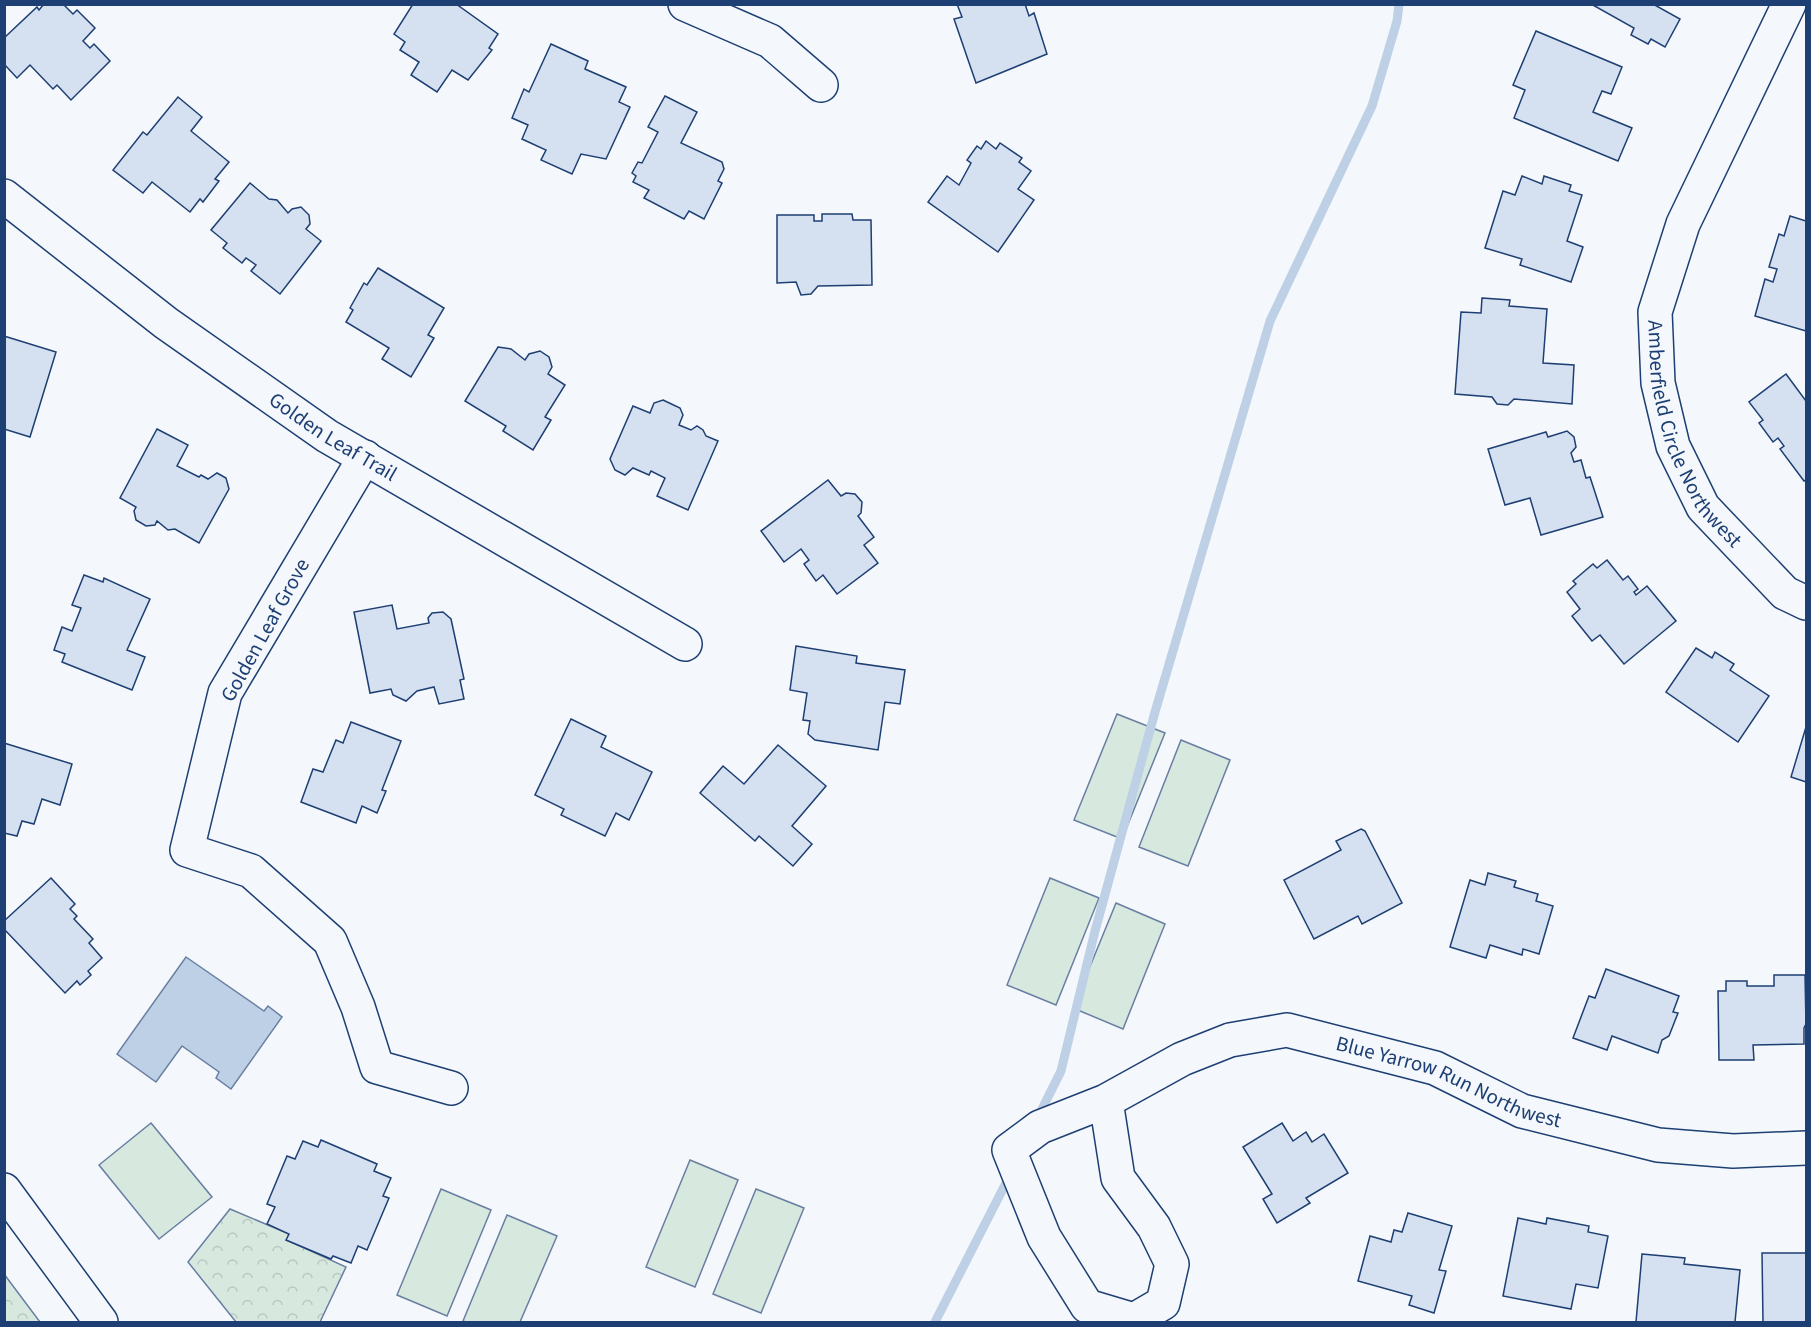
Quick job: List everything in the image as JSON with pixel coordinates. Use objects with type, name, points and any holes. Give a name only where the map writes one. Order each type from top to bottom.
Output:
[{"type":"street","points":[[685,4],[770,41],[821,85]]},
{"type":"street","name":"Amberfield Circle Northwest","points":[[1789,4],[1683,224],[1655,312],[1658,383],[1673,446],[1703,507],[1785,592],[1806,603]]},
{"type":"street","name":"Golden Leaf Trail","points":[[4,196],[166,323],[327,436],[685,644]]},
{"type":"street","name":"Golden Leaf Grove","points":[[365,457],[225,693],[187,850],[251,870],[330,941],[358,1007],[377,1067],[451,1088]]},
{"type":"street","name":"Blue Yarrow Run Northwest","points":[[1106,1101],[1118,1178],[1154,1227],[1172,1264],[1163,1303],[1134,1320],[1087,1306],[1044,1237],[1009,1150],[1040,1127],[1106,1101],[1182,1059],[1230,1040],[1287,1030],[1435,1068],[1522,1111],[1658,1145],[1733,1151],[1806,1148]]},
{"type":"street","points":[[4,1190],[101,1323]]},
{"type":"green space","points":[[1117,714],[1165,733],[1122,839],[1074,820]]},
{"type":"green space","points":[[1181,740],[1230,760],[1188,866],[1139,847]]},
{"type":"green space","points":[[1050,878],[1099,898],[1056,1005],[1007,985]]},
{"type":"green space","points":[[1116,903],[1165,924],[1123,1029],[1073,1008]]},
{"type":"green space","points":[[151,1123],[212,1197],[159,1239],[99,1165]]},
{"type":"green space","points":[[690,1160],[738,1180],[695,1287],[646,1267]]},
{"type":"green space","points":[[441,1189],[491,1210],[447,1316],[397,1295]]},
{"type":"green space","points":[[756,1189],[804,1208],[761,1313],[713,1294]]},
{"type":"green space","points":[[230,1209],[289,1234],[287,1240],[346,1267],[320,1322],[236,1322],[188,1262]]},
{"type":"green space","points":[[507,1215],[557,1236],[520,1322],[463,1321]]},
{"type":"green space","points":[[4,1274],[40,1322],[5,1322]]},
{"type":"water","points":[[186,957],[264,1011],[268,1006],[282,1017],[231,1089],[216,1078],[219,1072],[182,1046],[156,1082],[117,1054]]},
{"type":"building","points":[[44,4],[63,4],[73,14],[77,10],[95,28],[83,41],[90,48],[94,44],[110,61],[71,100],[57,85],[53,89],[30,65],[17,78],[4,64],[4,38],[37,7],[39,10]]},
{"type":"building","points":[[413,4],[456,4],[498,34],[489,48],[492,50],[468,80],[452,70],[437,92],[411,75],[419,62],[400,50],[405,42],[394,34]]},
{"type":"building","points":[[957,4],[1025,4],[1029,16],[1034,13],[1047,54],[976,83],[954,19],[962,17]]},
{"type":"building","points":[[1591,4],[1653,4],[1680,19],[1665,47],[1651,39],[1648,44],[1631,35],[1634,28]]},
{"type":"building","points":[[1536,31],[1622,67],[1611,94],[1602,91],[1593,112],[1632,128],[1618,161],[1514,118],[1525,90],[1513,85]]},
{"type":"building","points":[[551,44],[588,61],[585,69],[626,87],[619,102],[630,107],[606,159],[581,154],[572,174],[541,160],[546,150],[522,139],[528,125],[512,118],[524,89],[529,92]]},
{"type":"building","points":[[665,96],[697,112],[681,143],[722,162],[724,169],[718,181],[722,183],[704,219],[689,211],[684,219],[644,198],[649,190],[633,182],[636,176],[632,173],[638,162],[642,163],[658,132],[648,127]]},
{"type":"building","points":[[178,97],[202,117],[191,131],[229,162],[215,179],[219,181],[203,202],[200,199],[190,212],[152,182],[143,193],[113,170],[143,132],[147,135]]},
{"type":"building","points":[[986,141],[996,149],[1000,143],[1022,158],[1019,162],[1031,171],[1018,189],[1034,200],[998,252],[928,202],[947,176],[959,185],[971,163],[967,160],[977,146],[981,149]]},
{"type":"building","points":[[1522,176],[1542,184],[1544,176],[1571,185],[1569,191],[1582,195],[1567,241],[1583,247],[1571,282],[1520,265],[1522,259],[1485,248],[1503,191],[1515,195]]},
{"type":"building","points":[[250,183],[269,199],[277,200],[288,213],[292,209],[301,207],[309,215],[310,224],[306,229],[321,241],[280,294],[251,271],[256,265],[246,258],[242,263],[223,248],[227,243],[211,230]]},
{"type":"building","points":[[822,214],[852,214],[853,220],[871,220],[872,285],[818,286],[811,294],[801,295],[796,282],[777,283],[777,215],[814,215],[814,221],[822,221]]},
{"type":"building","points":[[1790,216],[1806,221],[1806,331],[1755,316],[1765,279],[1773,282],[1777,269],[1769,267],[1779,234],[1784,236]]},
{"type":"building","points":[[378,268],[444,308],[428,335],[434,338],[411,377],[382,359],[389,348],[346,322],[353,310],[350,308],[364,283],[367,285]]},
{"type":"building","points":[[1482,298],[1510,300],[1509,306],[1547,309],[1543,363],[1574,365],[1572,404],[1514,399],[1508,405],[1497,404],[1492,397],[1455,394],[1461,312],[1481,313]]},
{"type":"building","points":[[4,336],[56,352],[30,437],[4,429]]},
{"type":"building","points":[[498,347],[511,349],[525,360],[529,354],[540,351],[549,357],[552,367],[548,374],[565,385],[545,417],[551,420],[533,450],[503,431],[506,426],[465,401]]},
{"type":"building","points":[[1786,374],[1806,401],[1806,480],[1804,481],[1780,449],[1784,446],[1778,438],[1773,442],[1759,423],[1763,420],[1749,402]]},
{"type":"building","points":[[663,400],[680,408],[683,415],[679,425],[691,430],[697,426],[706,436],[718,441],[688,510],[657,496],[665,478],[651,471],[649,475],[633,468],[625,475],[615,470],[610,459],[633,406],[650,413],[654,403]]},
{"type":"building","points":[[157,429],[188,445],[177,466],[199,477],[201,475],[208,479],[217,473],[226,478],[229,489],[199,543],[175,529],[168,530],[157,521],[155,525],[146,526],[136,520],[134,511],[136,507],[120,498]]},
{"type":"building","points":[[1567,431],[1574,437],[1576,447],[1571,453],[1574,462],[1581,460],[1586,478],[1590,477],[1603,517],[1541,535],[1530,498],[1505,505],[1488,449],[1546,432],[1548,437]]},
{"type":"building","points":[[828,480],[841,496],[846,493],[855,494],[862,502],[861,513],[858,516],[874,537],[864,545],[878,563],[837,594],[823,575],[816,581],[804,564],[809,560],[801,549],[784,562],[761,531]]},
{"type":"building","points":[[1607,560],[1623,580],[1628,576],[1638,589],[1634,592],[1636,595],[1647,586],[1676,621],[1624,664],[1600,635],[1592,641],[1572,616],[1580,609],[1567,592],[1576,584],[1573,581],[1593,564],[1597,568]]},
{"type":"building","points":[[84,575],[103,582],[104,578],[150,599],[127,650],[145,657],[132,690],[62,662],[65,654],[54,650],[62,627],[72,631],[81,608],[72,605]]},
{"type":"building","points":[[392,605],[397,629],[429,623],[428,618],[432,613],[443,612],[451,619],[464,679],[460,680],[464,699],[439,704],[434,687],[417,691],[406,701],[393,695],[391,689],[370,693],[354,612]]},
{"type":"building","points":[[796,646],[857,656],[856,663],[905,670],[900,704],[885,702],[878,750],[815,740],[808,734],[810,721],[803,720],[807,693],[790,690]]},
{"type":"building","points":[[1696,648],[1712,658],[1715,652],[1734,664],[1730,670],[1769,696],[1738,742],[1666,692]]},
{"type":"building","points":[[571,719],[606,736],[601,747],[652,772],[629,820],[616,813],[605,836],[561,815],[564,809],[535,795]]},
{"type":"building","points":[[351,722],[401,741],[382,790],[386,791],[377,813],[362,806],[356,823],[301,802],[313,769],[323,772],[336,740],[343,743]]},
{"type":"building","points":[[1806,727],[1806,782],[1791,777]]},
{"type":"building","points":[[4,743],[72,764],[60,805],[42,799],[34,824],[22,821],[17,836],[4,833]]},
{"type":"building","points":[[778,745],[826,786],[792,826],[812,844],[793,866],[759,836],[755,841],[700,793],[723,766],[744,784]]},
{"type":"building","points":[[1361,829],[1365,831],[1402,903],[1362,924],[1358,916],[1314,939],[1284,880],[1341,850],[1336,841]]},
{"type":"building","points":[[1488,873],[1516,881],[1514,887],[1538,894],[1536,901],[1553,906],[1539,954],[1523,949],[1522,955],[1490,945],[1486,958],[1450,947],[1470,880],[1485,885]]},
{"type":"building","points":[[51,878],[75,904],[70,909],[77,916],[74,919],[93,939],[89,943],[102,958],[88,971],[91,975],[80,985],[77,981],[65,993],[4,929],[4,921]]},
{"type":"building","points":[[1606,969],[1679,996],[1673,1012],[1678,1013],[1669,1036],[1662,1040],[1658,1053],[1612,1036],[1607,1050],[1573,1038],[1589,996],[1595,998]]},
{"type":"building","points":[[1774,975],[1805,975],[1804,1044],[1753,1045],[1754,1060],[1719,1060],[1718,991],[1726,991],[1726,981],[1747,981],[1747,986],[1774,986]]},
{"type":"building","points":[[1282,1123],[1293,1141],[1306,1132],[1312,1142],[1324,1134],[1348,1173],[1306,1198],[1310,1203],[1277,1223],[1263,1199],[1272,1194],[1243,1147]]},
{"type":"building","points":[[321,1140],[377,1164],[374,1171],[391,1178],[383,1196],[389,1198],[367,1250],[358,1246],[351,1263],[333,1256],[331,1259],[286,1240],[289,1234],[267,1224],[275,1207],[267,1204],[287,1156],[295,1159],[303,1141],[318,1147]]},
{"type":"building","points":[[1408,1213],[1452,1226],[1439,1270],[1446,1271],[1434,1313],[1409,1305],[1412,1296],[1358,1281],[1370,1236],[1391,1242],[1394,1230],[1402,1232]]},
{"type":"building","points":[[1518,1218],[1546,1224],[1547,1218],[1589,1226],[1588,1232],[1608,1236],[1598,1288],[1576,1284],[1571,1309],[1503,1296]]},
{"type":"building","points":[[1762,1253],[1806,1253],[1806,1322],[1763,1322]]},
{"type":"building","points":[[1642,1254],[1685,1258],[1684,1264],[1740,1270],[1735,1322],[1636,1322]]},
{"type":"waterway","points":[[1037,1119],[1061,1071],[1095,931],[1155,712],[1270,321],[1372,106],[1397,21],[1399,4]]},
{"type":"waterway","points":[[935,1322],[1010,1175]]}]
